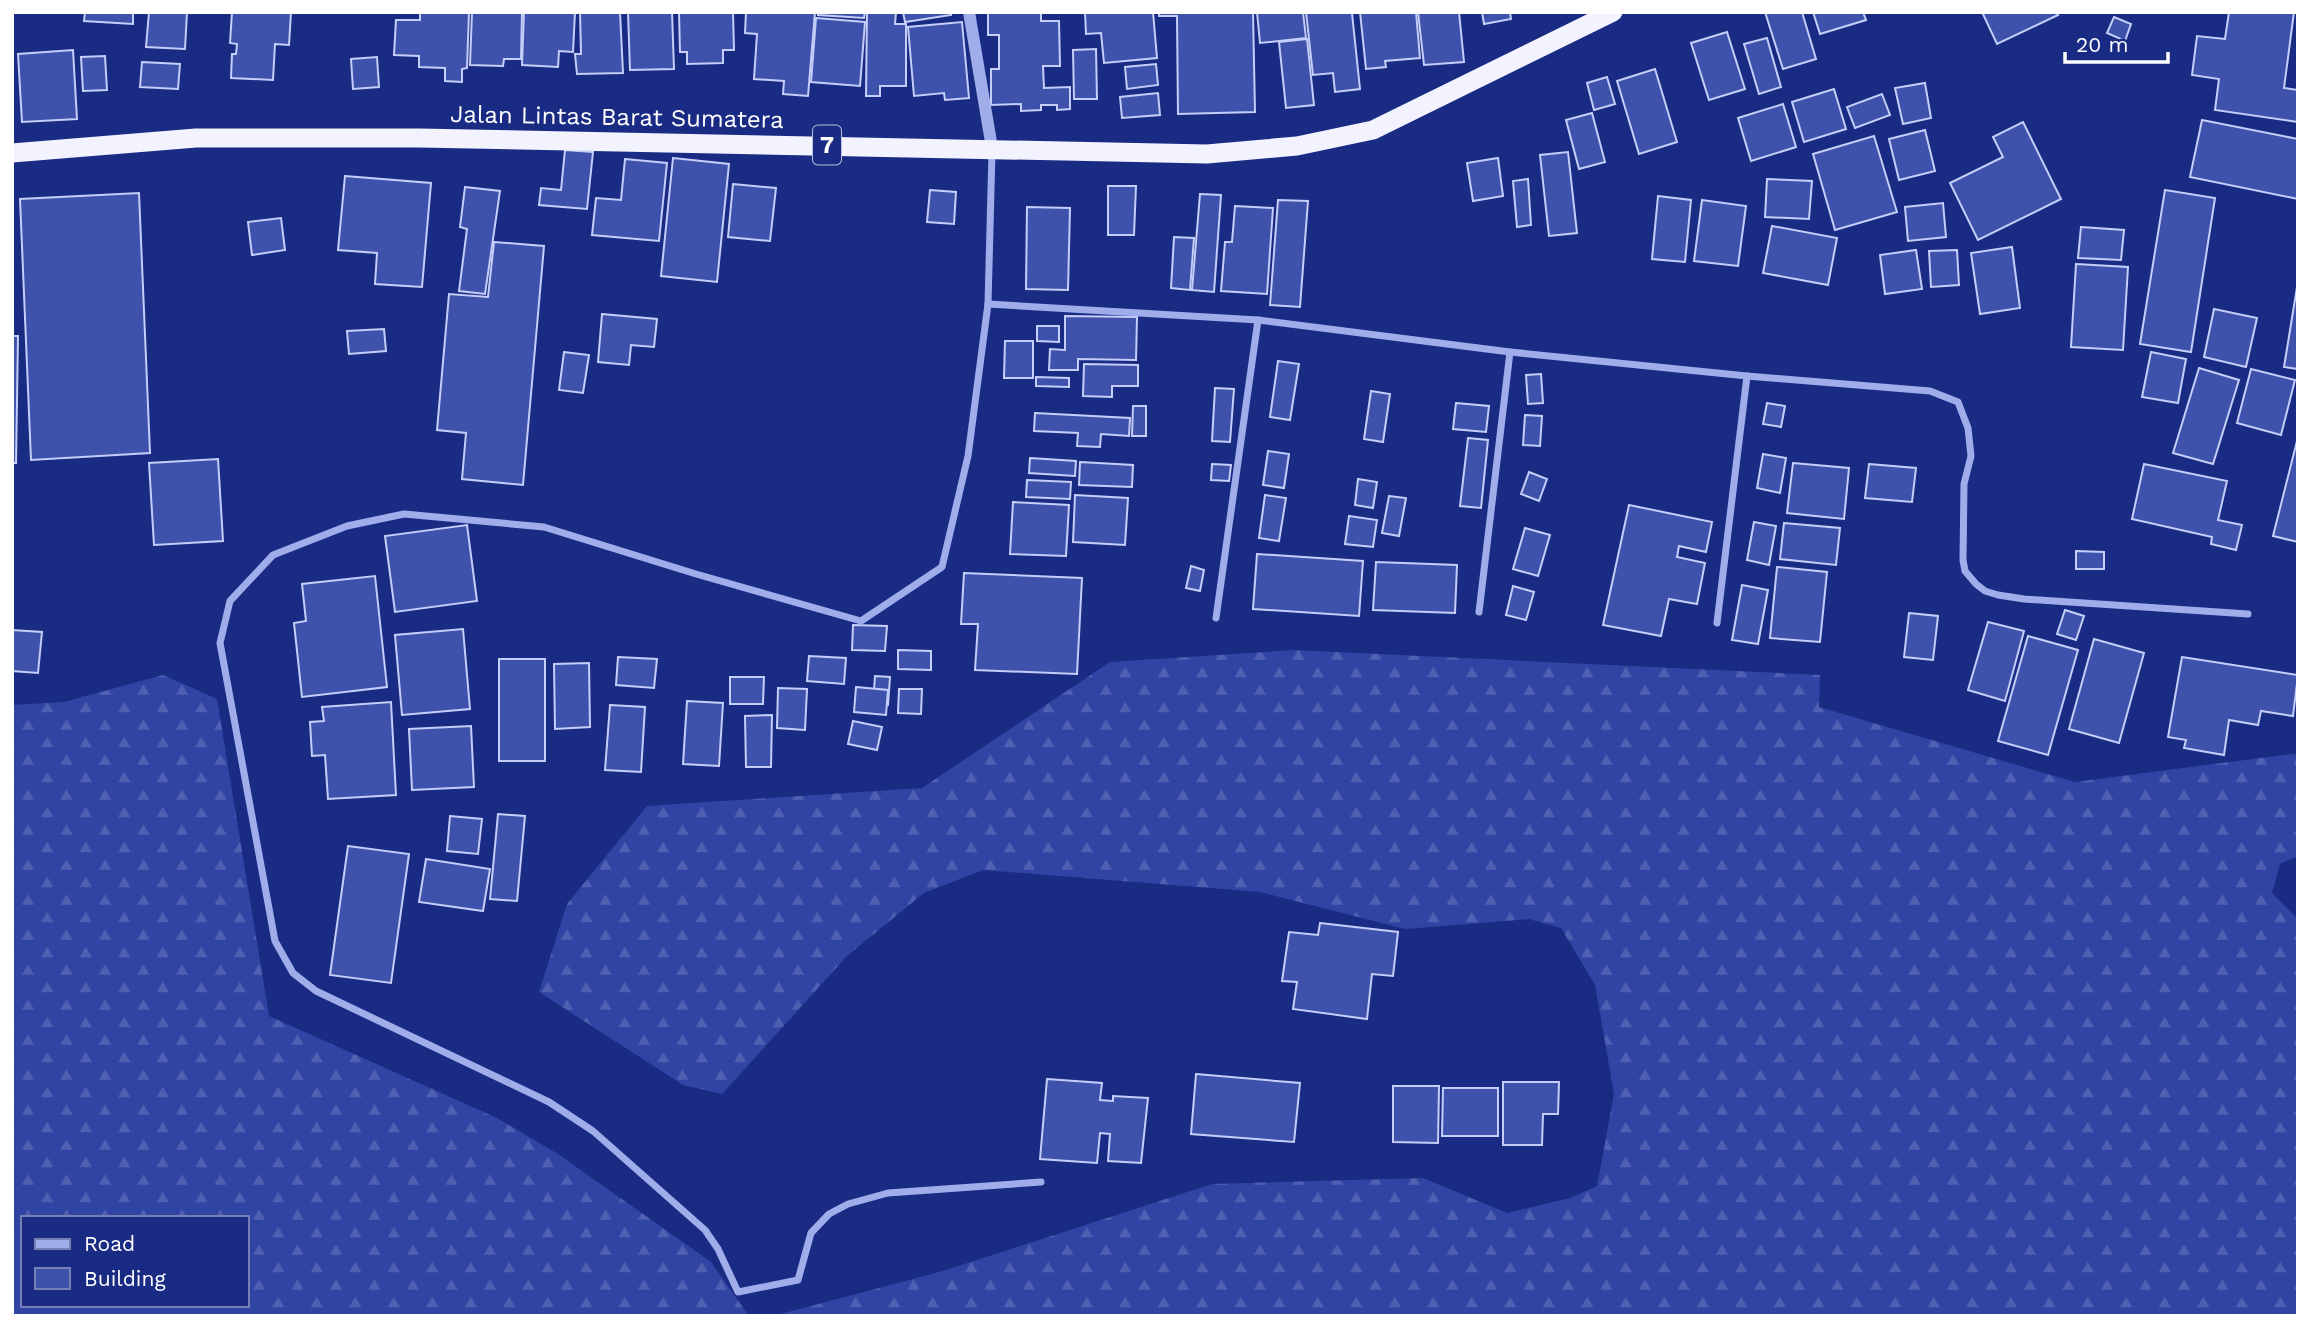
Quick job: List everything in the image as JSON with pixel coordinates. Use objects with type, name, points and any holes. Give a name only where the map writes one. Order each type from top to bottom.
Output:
[{"type":"highway","name":"Jalan Lintas Barat Sumatera","points":[[12,153],[196,138],[433,138],[1207,154],[1297,146],[1373,130],[1613,12]]},
{"type":"street","points":[[969,12],[992,148],[988,304],[968,456],[942,567],[861,621],[544,527],[404,514],[347,526],[273,555],[230,601],[220,643],[275,941],[293,973],[316,991],[549,1102],[593,1130],[705,1230],[718,1249],[738,1292],[798,1280],[811,1233],[829,1214],[848,1204],[888,1193],[1041,1182]]},
{"type":"street","points":[[988,304],[1258,320],[1510,352],[1930,391],[1958,402],[1968,428],[1971,456],[1964,484],[1963,560],[1965,571],[1985,592],[2024,599],[2248,614]]},
{"type":"street","points":[[1216,618],[1258,320]]},
{"type":"street","points":[[1479,612],[1510,352]]},
{"type":"street","points":[[1717,623],[1747,376]]},
{"type":"green space","points":[[1294,650],[1820,675],[1819,707],[2075,782],[2298,755],[2298,856],[2280,864],[2272,893],[2298,919],[2298,1316],[773,1316],[943,1271],[1212,1184],[1423,1178],[1507,1213],[1570,1198],[1597,1186],[1614,1094],[1595,985],[1561,928],[1529,919],[1405,929],[1260,892],[983,870],[924,893],[847,956],[722,1094],[683,1085],[539,992],[567,904],[647,806],[922,788],[1110,662]]},
{"type":"green space","points":[[163,675],[217,699],[269,1016],[497,1118],[558,1154],[711,1262],[749,1316],[12,1316],[12,705],[64,702]]},
{"type":"building","points":[[85,12],[133,12],[133,24],[84,21]]},
{"type":"building","points":[[149,12],[187,12],[185,49],[146,47]]},
{"type":"building","points":[[232,12],[291,12],[289,45],[275,44],[273,80],[231,78],[232,54],[236,54],[237,44],[230,43]]},
{"type":"building","points":[[420,12],[469,12],[467,68],[462,69],[462,82],[445,81],[445,68],[419,67],[419,56],[394,55],[396,20],[420,20]]},
{"type":"building","points":[[472,12],[522,12],[521,59],[504,59],[503,66],[470,65]]},
{"type":"building","points":[[524,12],[575,12],[573,52],[559,51],[558,67],[522,65]]},
{"type":"building","points":[[580,12],[620,12],[623,73],[577,74],[575,54],[581,54]]},
{"type":"building","points":[[628,12],[672,12],[674,69],[630,70]]},
{"type":"building","points":[[679,12],[733,12],[734,50],[723,50],[723,63],[687,64],[687,52],[680,52]]},
{"type":"building","points":[[746,12],[815,12],[808,96],[783,94],[784,81],[754,79],[757,34],[745,33]]},
{"type":"building","points":[[818,12],[865,12],[864,18],[818,15]]},
{"type":"building","points":[[867,12],[896,12],[895,24],[906,24],[906,86],[880,86],[880,96],[866,96]]},
{"type":"building","points":[[903,12],[951,12],[951,15],[905,22]]},
{"type":"building","points":[[988,12],[1041,12],[1041,21],[1059,21],[1060,66],[1043,66],[1044,88],[1070,87],[1070,109],[1057,110],[1057,105],[1041,105],[1041,110],[1021,111],[1021,104],[991,105],[991,69],[999,69],[999,35],[988,35]]},
{"type":"building","points":[[1085,12],[1153,12],[1157,58],[1104,63],[1101,33],[1086,34]]},
{"type":"building","points":[[1159,12],[1253,12],[1255,112],[1178,114],[1177,16],[1159,16]]},
{"type":"building","points":[[1257,12],[1303,12],[1306,38],[1260,43]]},
{"type":"building","points":[[1306,12],[1359,12],[1352,13],[1360,89],[1335,92],[1333,73],[1313,75]]},
{"type":"building","points":[[1360,12],[1416,12],[1420,58],[1385,61],[1386,67],[1366,69]]},
{"type":"building","points":[[1418,12],[1459,12],[1464,62],[1424,65]]},
{"type":"building","points":[[1482,12],[1510,12],[1511,19],[1484,24]]},
{"type":"building","points":[[1765,12],[1802,12],[1816,59],[1783,69]]},
{"type":"building","points":[[1813,12],[1863,12],[1866,20],[1820,34]]},
{"type":"building","points":[[1982,12],[2056,12],[2058,15],[1997,44]]},
{"type":"building","points":[[2229,12],[2294,12],[2284,88],[2298,90],[2298,122],[2215,110],[2219,79],[2192,75],[2197,36],[2225,39]]},
{"type":"building","points":[[2114,17],[2131,24],[2125,41],[2107,33]]},
{"type":"building","points":[[816,18],[865,22],[860,86],[811,82]]},
{"type":"building","points":[[962,22],[969,98],[945,100],[944,93],[914,96],[908,27]]},
{"type":"building","points":[[1727,32],[1745,89],[1709,100],[1691,43]]},
{"type":"building","points":[[1767,38],[1781,87],[1759,94],[1744,44]]},
{"type":"building","points":[[1307,39],[1314,105],[1286,108],[1279,42]]},
{"type":"building","points":[[1096,49],[1097,99],[1074,99],[1073,50]]},
{"type":"building","points":[[73,50],[77,119],[22,122],[18,54]]},
{"type":"building","points":[[105,56],[107,90],[83,91],[81,57]]},
{"type":"building","points":[[377,57],[379,87],[353,89],[351,59]]},
{"type":"building","points":[[142,62],[180,64],[178,89],[140,87]]},
{"type":"building","points":[[1156,64],[1158,85],[1127,89],[1125,67]]},
{"type":"building","points":[[1655,69],[1677,142],[1639,154],[1617,81]]},
{"type":"building","points":[[1607,77],[1615,104],[1594,110],[1587,83]]},
{"type":"building","points":[[1925,83],[1931,118],[1903,124],[1895,88]]},
{"type":"building","points":[[1834,89],[1846,129],[1804,142],[1792,102]]},
{"type":"building","points":[[1158,93],[1160,115],[1122,118],[1120,97]]},
{"type":"building","points":[[1882,94],[1890,115],[1855,128],[1847,107]]},
{"type":"building","points":[[1783,104],[1796,147],[1751,161],[1738,118]]},
{"type":"building","points":[[1592,113],[1605,162],[1579,169],[1566,120]]},
{"type":"building","points":[[2202,120],[2298,139],[2298,199],[2190,177]]},
{"type":"building","points":[[2023,122],[2061,199],[1978,240],[1950,183],[2003,157],[1993,137]]},
{"type":"building","points":[[1925,130],[1935,171],[1899,180],[1889,139]]},
{"type":"building","points":[[1874,136],[1897,212],[1835,230],[1813,154]]},
{"type":"building","points":[[565,150],[593,152],[587,209],[539,205],[541,188],[561,190]]},
{"type":"building","points":[[1568,152],[1577,233],[1549,236],[1540,155]]},
{"type":"building","points":[[673,158],[729,164],[717,282],[661,276]]},
{"type":"building","points":[[1498,158],[1503,196],[1473,201],[1467,163]]},
{"type":"building","points":[[625,159],[667,163],[659,241],[592,235],[596,198],[621,200]]},
{"type":"building","points":[[345,176],[431,183],[422,287],[375,284],[377,253],[338,250]]},
{"type":"building","points":[[1528,179],[1531,225],[1517,227],[1513,181]]},
{"type":"building","points":[[1767,179],[1812,181],[1809,219],[1765,217]]},
{"type":"building","points":[[733,184],[776,188],[770,241],[728,237]]},
{"type":"building","points":[[1108,186],[1136,186],[1134,235],[1108,235]]},
{"type":"building","points":[[465,187],[500,191],[485,294],[459,291],[467,229],[460,227]]},
{"type":"building","points":[[930,190],[956,192],[954,224],[927,222]]},
{"type":"building","points":[[2165,190],[2215,198],[2191,352],[2140,344]]},
{"type":"building","points":[[139,193],[150,453],[31,460],[20,199]]},
{"type":"building","points":[[1200,194],[1221,195],[1214,292],[1192,290]]},
{"type":"building","points":[[1658,196],[1691,200],[1685,262],[1652,259]]},
{"type":"building","points":[[1278,200],[1308,201],[1300,307],[1270,305]]},
{"type":"building","points":[[1702,200],[1746,206],[1738,266],[1694,261]]},
{"type":"building","points":[[1943,203],[1946,237],[1908,241],[1905,207]]},
{"type":"building","points":[[1235,206],[1273,208],[1267,294],[1221,291],[1225,242],[1232,242]]},
{"type":"building","points":[[1027,207],[1070,208],[1068,290],[1026,289]]},
{"type":"building","points":[[281,218],[285,250],[252,255],[248,222]]},
{"type":"building","points":[[1772,226],[1837,238],[1828,285],[1763,273]]},
{"type":"building","points":[[2081,227],[2124,230],[2121,260],[2078,258]]},
{"type":"building","points":[[1174,237],[1194,238],[1190,290],[1171,288]]},
{"type":"building","points":[[494,242],[544,246],[523,485],[462,479],[466,433],[437,430],[449,294],[488,297]]},
{"type":"building","points":[[2012,247],[2020,308],[1980,314],[1971,253]]},
{"type":"building","points":[[1916,250],[1922,289],[1885,294],[1880,255]]},
{"type":"building","points":[[1957,250],[1959,285],[1931,287],[1929,251]]},
{"type":"building","points":[[2076,264],[2128,267],[2123,350],[2071,347]]},
{"type":"building","points":[[2298,281],[2298,369],[2284,367]]},
{"type":"building","points":[[2214,309],[2257,318],[2246,367],[2204,357]]},
{"type":"building","points":[[602,314],[657,319],[654,347],[631,345],[629,365],[598,362]]},
{"type":"building","points":[[1065,316],[1137,317],[1136,360],[1078,359],[1078,370],[1049,370],[1050,349],[1065,350]]},
{"type":"building","points":[[1037,326],[1059,326],[1059,342],[1037,341]]},
{"type":"building","points":[[384,329],[386,351],[349,354],[347,331]]},
{"type":"building","points":[[12,336],[18,336],[16,463],[12,463]]},
{"type":"building","points":[[1005,341],[1033,341],[1033,378],[1004,378]]},
{"type":"building","points":[[564,352],[589,355],[583,393],[559,390]]},
{"type":"building","points":[[2151,352],[2186,359],[2178,403],[2142,397]]},
{"type":"building","points":[[1278,361],[1299,364],[1290,420],[1270,417]]},
{"type":"building","points":[[1084,364],[1138,365],[1138,386],[1112,386],[1112,397],[1083,396]]},
{"type":"building","points":[[2199,368],[2239,380],[2213,464],[2173,453]]},
{"type":"building","points":[[2251,369],[2295,380],[2281,435],[2237,423]]},
{"type":"building","points":[[1541,374],[1543,403],[1528,404],[1526,375]]},
{"type":"building","points":[[1036,377],[1069,378],[1069,387],[1036,386]]},
{"type":"building","points":[[1215,388],[1234,389],[1230,442],[1212,441]]},
{"type":"building","points":[[1371,391],[1390,394],[1383,442],[1364,439]]},
{"type":"building","points":[[1456,403],[1489,406],[1486,432],[1453,429]]},
{"type":"building","points":[[1767,403],[1785,406],[1781,427],[1763,424]]},
{"type":"building","points":[[1133,406],[1146,406],[1146,436],[1132,436]]},
{"type":"building","points":[[1035,413],[1130,418],[1129,436],[1101,434],[1100,447],[1077,446],[1078,433],[1034,431]]},
{"type":"building","points":[[1525,415],[1542,416],[1540,446],[1523,445]]},
{"type":"building","points":[[2298,437],[2298,542],[2273,536]]},
{"type":"building","points":[[1468,438],[1488,440],[1481,508],[1460,506]]},
{"type":"building","points":[[1268,451],[1289,454],[1284,488],[1263,485]]},
{"type":"building","points":[[1763,454],[1786,458],[1780,493],[1757,488]]},
{"type":"building","points":[[1030,458],[1076,461],[1075,476],[1029,473]]},
{"type":"building","points":[[218,459],[223,541],[154,545],[149,463]]},
{"type":"building","points":[[1080,462],[1133,465],[1132,487],[1079,485]]},
{"type":"building","points":[[1793,463],[1849,468],[1844,519],[1787,513]]},
{"type":"building","points":[[1212,464],[1231,465],[1229,481],[1211,480]]},
{"type":"building","points":[[1869,464],[1916,468],[1912,502],[1865,498]]},
{"type":"building","points":[[2144,464],[2227,481],[2218,520],[2242,525],[2236,550],[2211,544],[2212,537],[2132,519]]},
{"type":"building","points":[[1529,472],[1547,479],[1539,501],[1521,494]]},
{"type":"building","points":[[1358,479],[1377,482],[1373,508],[1355,505]]},
{"type":"building","points":[[1027,480],[1071,482],[1070,499],[1026,497]]},
{"type":"building","points":[[1075,495],[1128,498],[1125,545],[1073,542]]},
{"type":"building","points":[[1265,495],[1286,498],[1279,541],[1259,538]]},
{"type":"building","points":[[1389,496],[1406,498],[1399,536],[1382,533]]},
{"type":"building","points":[[1013,502],[1069,505],[1066,556],[1010,554]]},
{"type":"building","points":[[1629,505],[1712,522],[1706,552],[1679,546],[1677,557],[1705,563],[1697,604],[1669,599],[1661,636],[1603,625]]},
{"type":"building","points":[[1349,516],[1377,520],[1373,547],[1345,544]]},
{"type":"building","points":[[1754,522],[1776,526],[1769,565],[1747,560]]},
{"type":"building","points":[[1784,523],[1840,528],[1836,565],[1780,559]]},
{"type":"building","points":[[467,525],[477,601],[395,612],[385,536]]},
{"type":"building","points":[[1525,528],[1550,535],[1538,576],[1513,569]]},
{"type":"building","points":[[2076,551],[2104,552],[2104,569],[2076,569]]},
{"type":"building","points":[[1257,554],[1363,561],[1359,616],[1253,609]]},
{"type":"building","points":[[1376,562],[1457,565],[1455,613],[1373,610]]},
{"type":"building","points":[[1191,566],[1204,570],[1200,591],[1186,588]]},
{"type":"building","points":[[1777,567],[1827,572],[1820,642],[1770,638]]},
{"type":"building","points":[[964,573],[1082,578],[1077,674],[975,670],[978,624],[961,624]]},
{"type":"building","points":[[375,576],[387,687],[302,697],[294,623],[306,621],[302,584]]},
{"type":"building","points":[[1742,585],[1768,590],[1758,644],[1732,640]]},
{"type":"building","points":[[1513,586],[1534,592],[1526,620],[1506,615]]},
{"type":"building","points":[[2065,610],[2084,616],[2076,640],[2057,634]]},
{"type":"building","points":[[1909,613],[1938,616],[1933,660],[1904,657]]},
{"type":"building","points":[[1988,622],[2024,631],[2005,701],[1968,690]]},
{"type":"building","points":[[853,625],[887,626],[885,651],[852,650]]},
{"type":"building","points":[[463,629],[470,709],[402,715],[395,635]]},
{"type":"building","points":[[12,630],[42,632],[38,673],[12,671]]},
{"type":"building","points":[[2028,636],[2078,650],[2048,755],[1998,741]]},
{"type":"building","points":[[2094,639],[2144,653],[2119,743],[2069,729]]},
{"type":"building","points":[[898,650],[931,651],[931,670],[898,669]]},
{"type":"building","points":[[809,656],[846,658],[844,684],[807,681]]},
{"type":"building","points":[[618,657],[657,659],[654,688],[616,685]]},
{"type":"building","points":[[2182,657],[2298,675],[2293,716],[2261,711],[2258,725],[2229,720],[2224,755],[2184,748],[2186,740],[2168,737]]},
{"type":"building","points":[[499,659],[545,659],[545,761],[499,761]]},
{"type":"building","points":[[589,663],[590,727],[555,729],[554,664]]},
{"type":"building","points":[[875,676],[890,677],[888,705],[873,704]]},
{"type":"building","points":[[730,677],[764,677],[763,704],[730,704]]},
{"type":"building","points":[[856,687],[888,690],[886,715],[854,712]]},
{"type":"building","points":[[778,688],[807,689],[805,730],[777,728]]},
{"type":"building","points":[[899,689],[922,689],[921,714],[898,713]]},
{"type":"building","points":[[687,701],[723,703],[719,766],[683,764]]},
{"type":"building","points":[[391,702],[396,795],[328,799],[325,755],[312,756],[310,722],[324,721],[322,707]]},
{"type":"building","points":[[610,705],[645,707],[641,772],[605,770]]},
{"type":"building","points":[[772,715],[771,767],[746,767],[745,716]]},
{"type":"building","points":[[853,721],[882,727],[877,750],[848,744]]},
{"type":"building","points":[[471,726],[474,787],[412,790],[409,729]]},
{"type":"building","points":[[498,814],[525,816],[517,901],[490,899]]},
{"type":"building","points":[[450,816],[482,819],[478,854],[447,851]]},
{"type":"building","points":[[348,846],[409,854],[391,983],[330,975]]},
{"type":"building","points":[[426,859],[490,869],[483,911],[419,902]]},
{"type":"building","points":[[1320,923],[1398,932],[1393,976],[1372,974],[1367,1019],[1293,1009],[1297,982],[1282,981],[1289,932],[1318,935]]},
{"type":"building","points":[[1196,1074],[1300,1083],[1294,1142],[1191,1134]]},
{"type":"building","points":[[1047,1079],[1102,1083],[1100,1100],[1113,1101],[1113,1096],[1148,1098],[1141,1163],[1108,1161],[1110,1134],[1100,1133],[1097,1163],[1040,1159]]},
{"type":"building","points":[[1503,1082],[1559,1082],[1558,1114],[1543,1114],[1542,1145],[1503,1145]]},
{"type":"building","points":[[1393,1086],[1439,1086],[1438,1143],[1393,1142]]},
{"type":"building","points":[[1443,1088],[1498,1088],[1498,1136],[1442,1136]]}]
